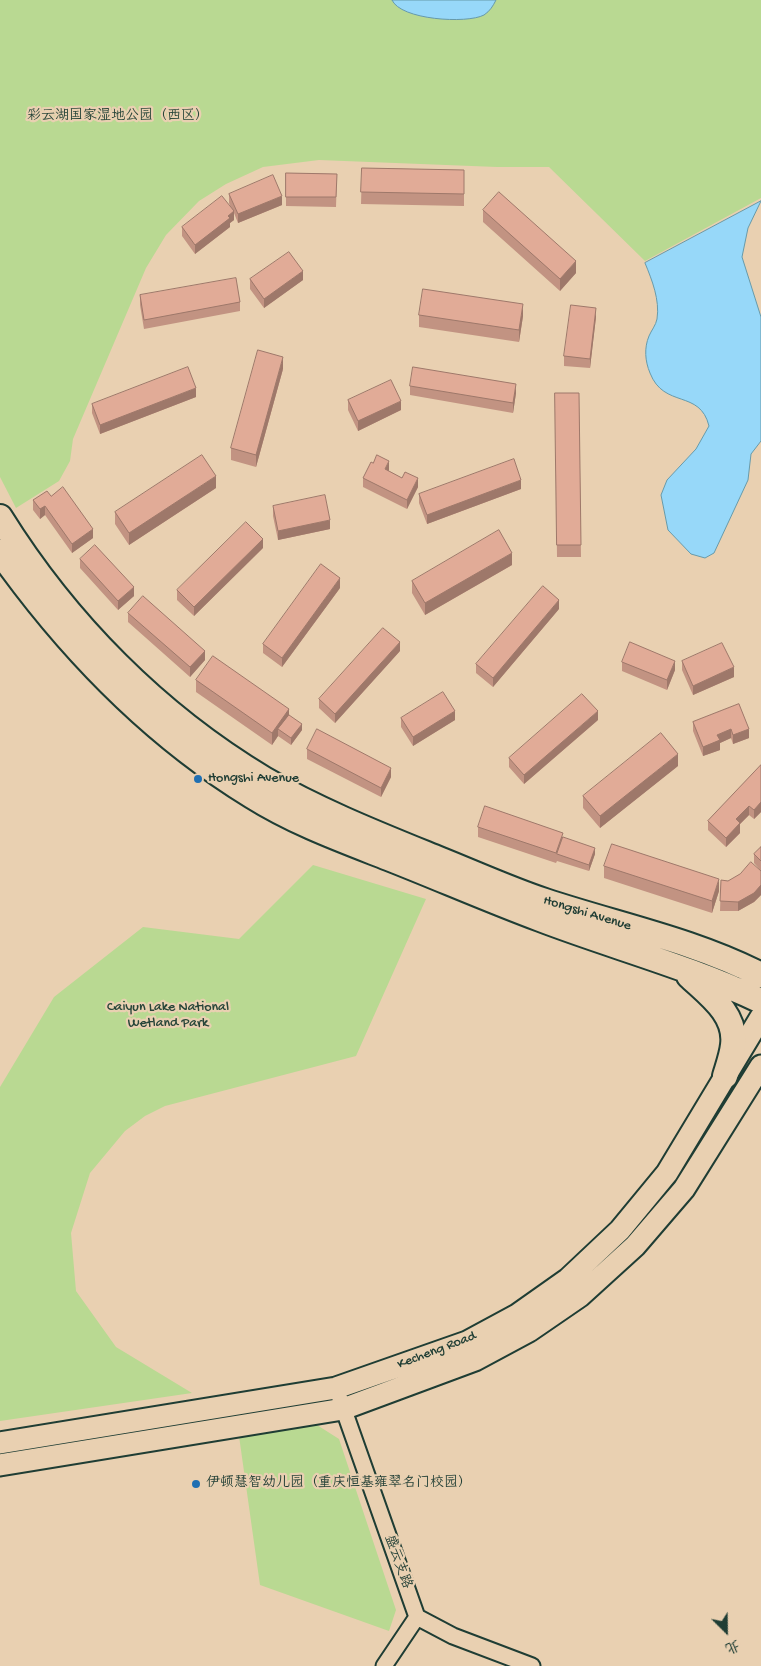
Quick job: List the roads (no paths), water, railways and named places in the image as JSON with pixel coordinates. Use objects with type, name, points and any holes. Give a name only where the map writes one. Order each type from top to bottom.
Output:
[{"type":"main road","name":"Hongshi Avenue","points":[[0,517],[53,593],[120,666],[178,718],[234,760],[265,779],[330,812],[543,901],[693,946],[761,975]]},
{"type":"main road","name":"Hongshi Avenue","points":[[0,552],[60,629],[127,701],[160,730],[252,796],[312,827],[522,912],[680,968],[761,1001]]},
{"type":"main road","points":[[680,968],[718,1003],[727,1015],[732,1028],[734,1044],[725,1076]]},
{"type":"main road","name":"Kecheng Road","points":[[0,1443],[336,1388],[467,1342],[518,1315],[568,1279],[620,1230],[667,1173],[761,1017]]},
{"type":"main road","name":"Kecheng Road","points":[[0,1465],[343,1409],[475,1360],[529,1331],[580,1296],[635,1246],[684,1188],[761,1066]]},
{"type":"street","name":"盛云支路","points":[[336,1388],[417,1617]]},
{"type":"street","points":[[384,1666],[417,1617],[453,1636],[532,1666]]},
{"type":"water","points":[[392,0],[496,0],[484,15],[475,18],[450,19],[420,16],[407,12],[398,7]]},
{"type":"water","points":[[761,201],[748,228],[742,257],[761,317],[761,441],[751,454],[748,480],[714,553],[705,558],[691,554],[668,530],[661,495],[667,480],[696,449],[709,426],[698,407],[664,391],[656,384],[650,373],[646,359],[647,341],[658,312],[653,283],[645,263]]},
{"type":"place","name":"Hongshi Avenue","points":[[198,779]]},
{"type":"place","name":"伊顿慧智幼儿园（重庆恒基雍翠名门校园）","points":[[196,1484]]},
{"type":"park label","name":"彩云湖国家湿地公园（西区）","points":[[118,117]]},
{"type":"park label","name":"Caiyun Lake National Wetland Park","points":[[168,1016]]}]
